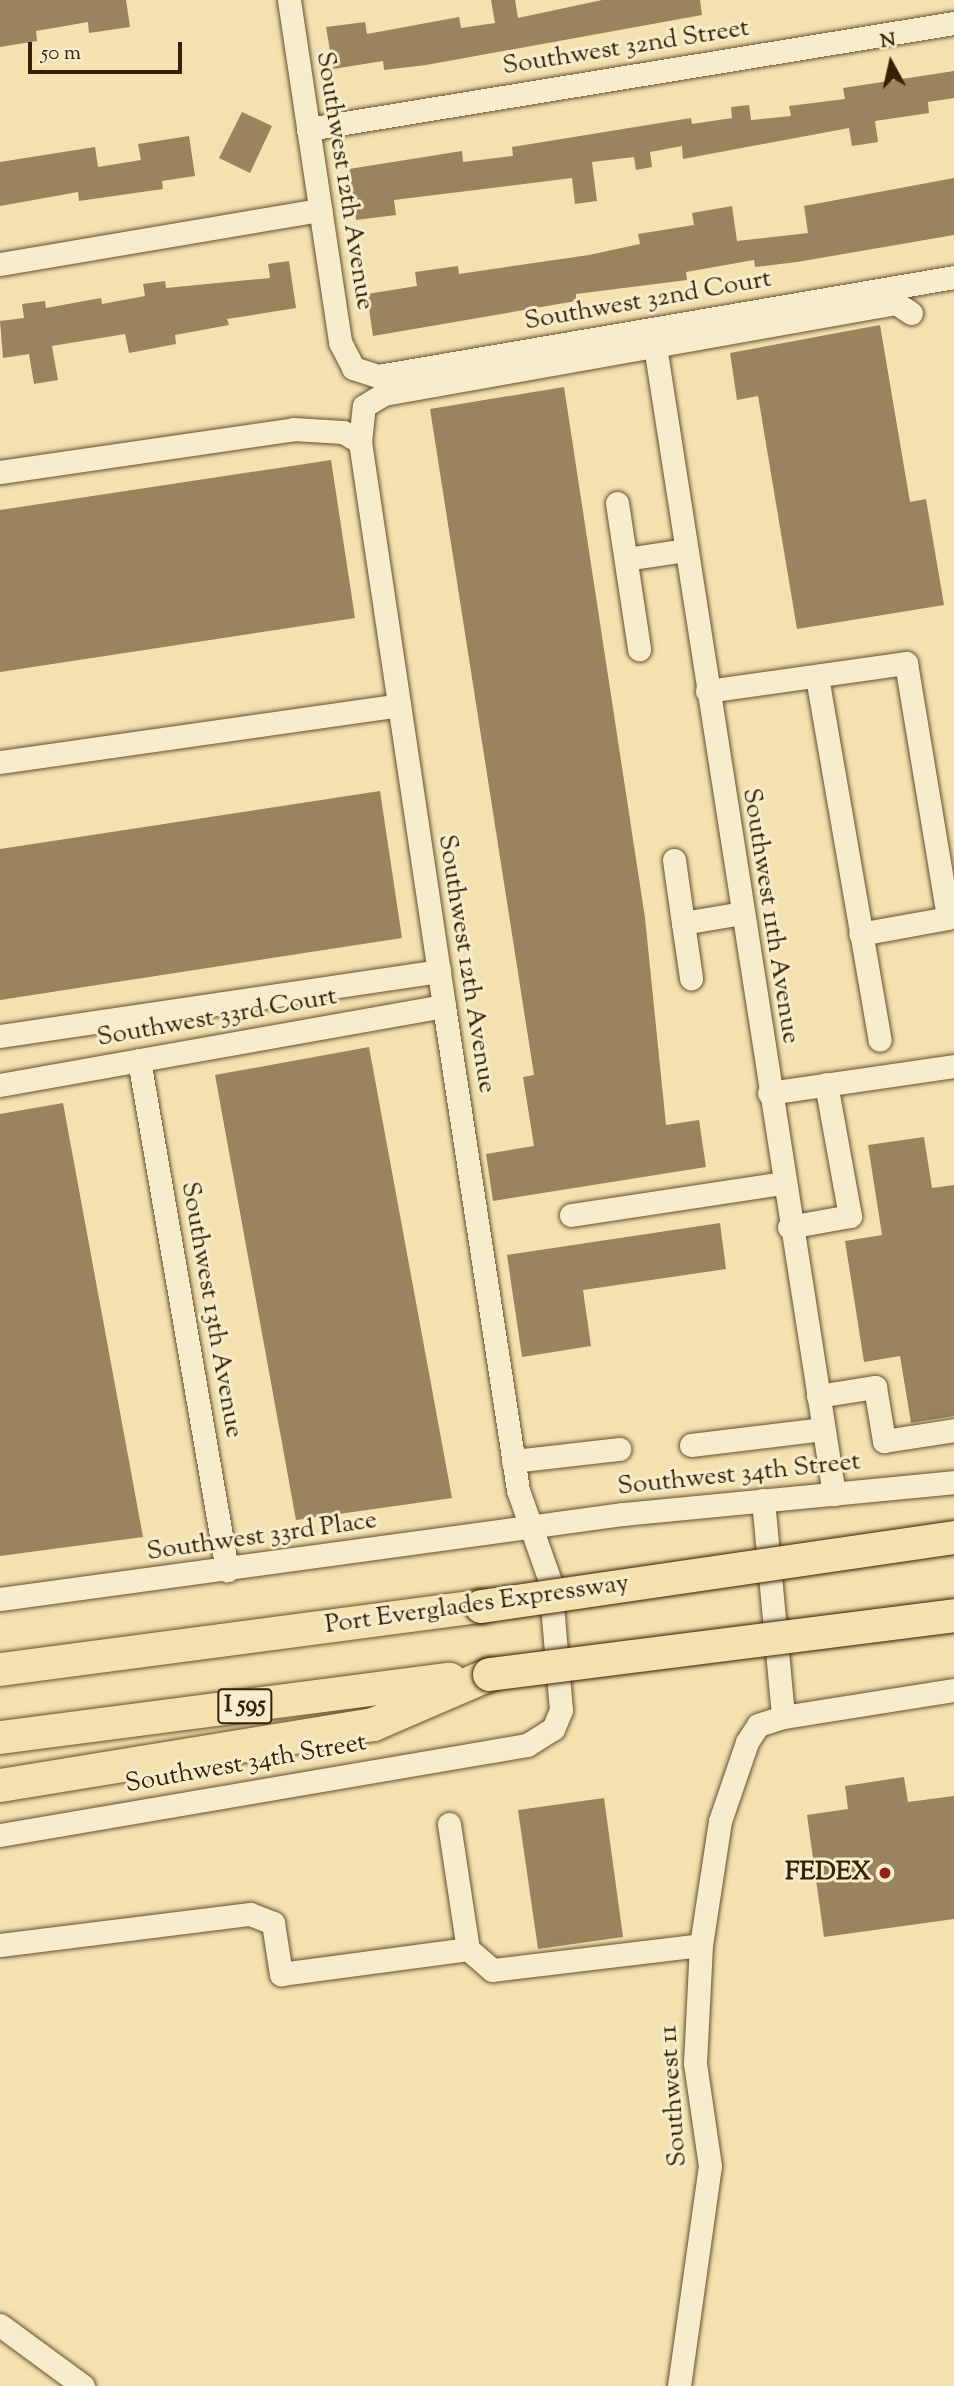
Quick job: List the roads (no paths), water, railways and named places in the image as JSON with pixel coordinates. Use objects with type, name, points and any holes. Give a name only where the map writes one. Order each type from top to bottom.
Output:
[{"type":"highway","name":"Port Everglades Expressway","points":[[0,1669],[481,1606],[954,1537]]},
{"type":"highway","name":"I 595","points":[[0,1737],[954,1615]]},
{"type":"highway","points":[[0,1785],[373,1724],[489,1674]]},
{"type":"street","name":"Southwest 12th Avenue","points":[[289,0],[340,342],[353,368]]},
{"type":"street","name":"Southwest 32nd Street","points":[[308,129],[954,23]]},
{"type":"street","points":[[0,264],[320,210]]},
{"type":"street","name":"Southwest 32nd Court","points":[[353,368],[378,376],[954,277]]},
{"type":"street","name":"Southwest 32nd Court","points":[[364,407],[384,394],[895,303],[911,313]]},
{"type":"street","name":"Southwest 11th Avenue","points":[[654,346],[789,1227],[834,1494]]},
{"type":"street","name":"Southwest 12th Avenue","points":[[364,407],[360,442],[399,705],[513,1461],[531,1528]]},
{"type":"street","points":[[0,472],[292,429],[343,432],[360,442]]},
{"type":"street","points":[[617,503],[639,649]]},
{"type":"street","points":[[626,559],[686,550]]},
{"type":"street","points":[[707,691],[906,663],[948,918],[860,934]]},
{"type":"street","points":[[817,677],[880,1040]]},
{"type":"street","points":[[0,762],[399,705]]},
{"type":"street","points":[[674,859],[691,978]]},
{"type":"street","points":[[683,923],[742,913]]},
{"type":"street","points":[[0,1036],[439,971]]},
{"type":"street","name":"Southwest 33rd Court","points":[[0,1085],[444,1006]]},
{"type":"street","name":"Southwest 13th Avenue","points":[[139,1060],[227,1570]]},
{"type":"street","points":[[769,1093],[954,1066]]},
{"type":"street","points":[[789,1227],[850,1216],[826,1084]]},
{"type":"street","points":[[572,1215],[783,1183]]},
{"type":"street","points":[[817,1395],[875,1387],[884,1441],[954,1430]]},
{"type":"street","points":[[691,1445],[823,1429]]},
{"type":"street","points":[[513,1461],[619,1449]]},
{"type":"street","name":"Southwest 34th Street","points":[[0,1835],[502,1749],[545,1736],[561,1710],[550,1581],[531,1528],[763,1500],[954,1482]]},
{"type":"street","points":[[763,1500],[783,1717],[954,1690]]},
{"type":"street","name":"Southwest 33rd Place","points":[[0,1599],[531,1528]]},
{"type":"street","name":"Southwest 11","points":[[679,2386],[710,2166],[695,2063],[701,1945],[720,1821],[758,1725],[783,1717]]},
{"type":"street","points":[[449,1824],[468,1950],[492,1970],[701,1945]]},
{"type":"street","points":[[0,1945],[250,1914],[273,1923],[281,1975],[468,1950]]},
{"type":"street","points":[[0,2325],[83,2386]]},
{"type":"place","name":"FEDEX","points":[[885,1873]]}]
